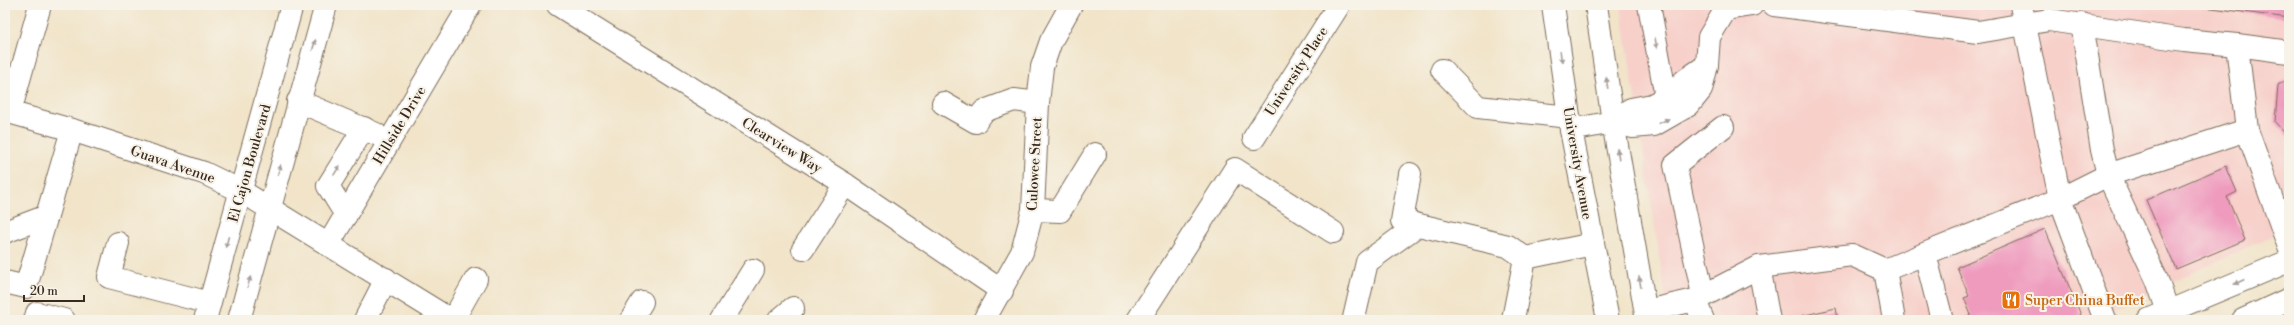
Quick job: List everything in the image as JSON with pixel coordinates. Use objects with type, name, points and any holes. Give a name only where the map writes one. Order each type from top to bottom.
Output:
[{"type":"street","points":[[7,111],[40,5]]},
{"type":"street","name":"El Cajon Boulevard","points":[[207,312],[292,5]]},
{"type":"street","points":[[239,320],[298,101],[326,5]]},
{"type":"street","name":"Hillside Drive","points":[[328,245],[470,5]]},
{"type":"street","name":"Clearview Way","points":[[558,5],[845,184],[1002,291]]},
{"type":"street","name":"Culowee Street","points":[[984,320],[1002,291],[1022,252],[1033,210],[1038,103],[1042,67],[1050,41],[1071,5]]},
{"type":"street","name":"University Place","points":[[1254,138],[1339,5]]},
{"type":"street","name":"University Avenue","points":[[1553,5],[1570,124],[1608,320]]},
{"type":"street","points":[[1596,5],[1613,122],[1646,316],[1699,297],[1759,267],[1852,254],[1885,270],[2060,199],[2108,176],[2247,130]]},
{"type":"street","points":[[1648,5],[1666,97]]},
{"type":"street","points":[[1442,70],[1478,107],[1570,124],[1613,122],[1633,127],[1654,125],[1668,119],[1689,105],[1701,90],[1707,65],[1709,37],[1720,7],[1752,5]]},
{"type":"street","points":[[1774,5],[1978,32],[2023,14],[2049,20],[2184,40],[2289,52]]},
{"type":"street","points":[[2023,14],[2060,199],[2105,320]]},
{"type":"street","points":[[2082,24],[2102,150],[2108,176],[2157,280],[2162,317],[2289,261]]},
{"type":"street","points":[[2237,45],[2247,130],[2282,203],[2289,247]]},
{"type":"street","points":[[1613,122],[1631,109],[1652,105],[1666,97],[1707,65]]},
{"type":"street","points":[[943,104],[976,122],[984,111],[1014,100],[1038,103]]},
{"type":"street","points":[[298,101],[364,128],[390,141]]},
{"type":"street","name":"Guava Avenue","points":[[7,111],[72,130],[204,173],[241,191],[452,320]]},
{"type":"street","points":[[346,215],[328,186],[364,128]]},
{"type":"street","points":[[1702,320],[1675,165],[1723,128]]},
{"type":"street","points":[[5,282],[26,288],[72,130]]},
{"type":"street","points":[[1033,210],[1060,211],[1095,154]]},
{"type":"street","points":[[1138,320],[1235,169],[1333,232]]},
{"type":"street","points":[[1410,174],[1402,221],[1508,246],[1524,258],[1593,244]]},
{"type":"street","points":[[803,249],[845,184]]},
{"type":"street","points":[[5,232],[47,216]]},
{"type":"street","points":[[1354,318],[1367,262],[1418,225]]},
{"type":"street","points":[[118,243],[109,277],[207,312]]},
{"type":"street","points":[[1925,254],[1942,320]]},
{"type":"street","points":[[1513,319],[1524,258]]},
{"type":"street","points":[[1759,267],[1770,320]]},
{"type":"street","points":[[722,320],[753,270]]},
{"type":"street","points":[[1885,270],[1894,320]]},
{"type":"street","points":[[365,320],[386,279]]},
{"type":"street","points":[[452,320],[476,279]]},
{"type":"street","points":[[2246,319],[2289,299]]},
{"type":"street","points":[[35,320],[37,313],[64,320]]},
{"type":"shaded area","points":[[1621,5],[2289,5],[2289,228],[2091,320],[1669,320]]},
{"type":"building","points":[[1974,5],[1987,5],[1986,8]]},
{"type":"building","points":[[2289,5],[2289,18],[2196,6]]},
{"type":"building","points":[[2289,78],[2289,138],[2275,122],[2278,85]]},
{"type":"building","points":[[2226,166],[2237,192],[2227,197],[2245,240],[2176,269],[2146,200]]},
{"type":"building","points":[[2045,229],[2081,315],[2069,320],[1967,320],[1966,317],[1971,315],[1964,298],[1969,296],[1957,267]]},
{"type":"building","points":[[1836,308],[1838,320],[1802,320],[1801,316]]},
{"type":"place","name":"Super China Buffet","points":[[2011,300]]}]
